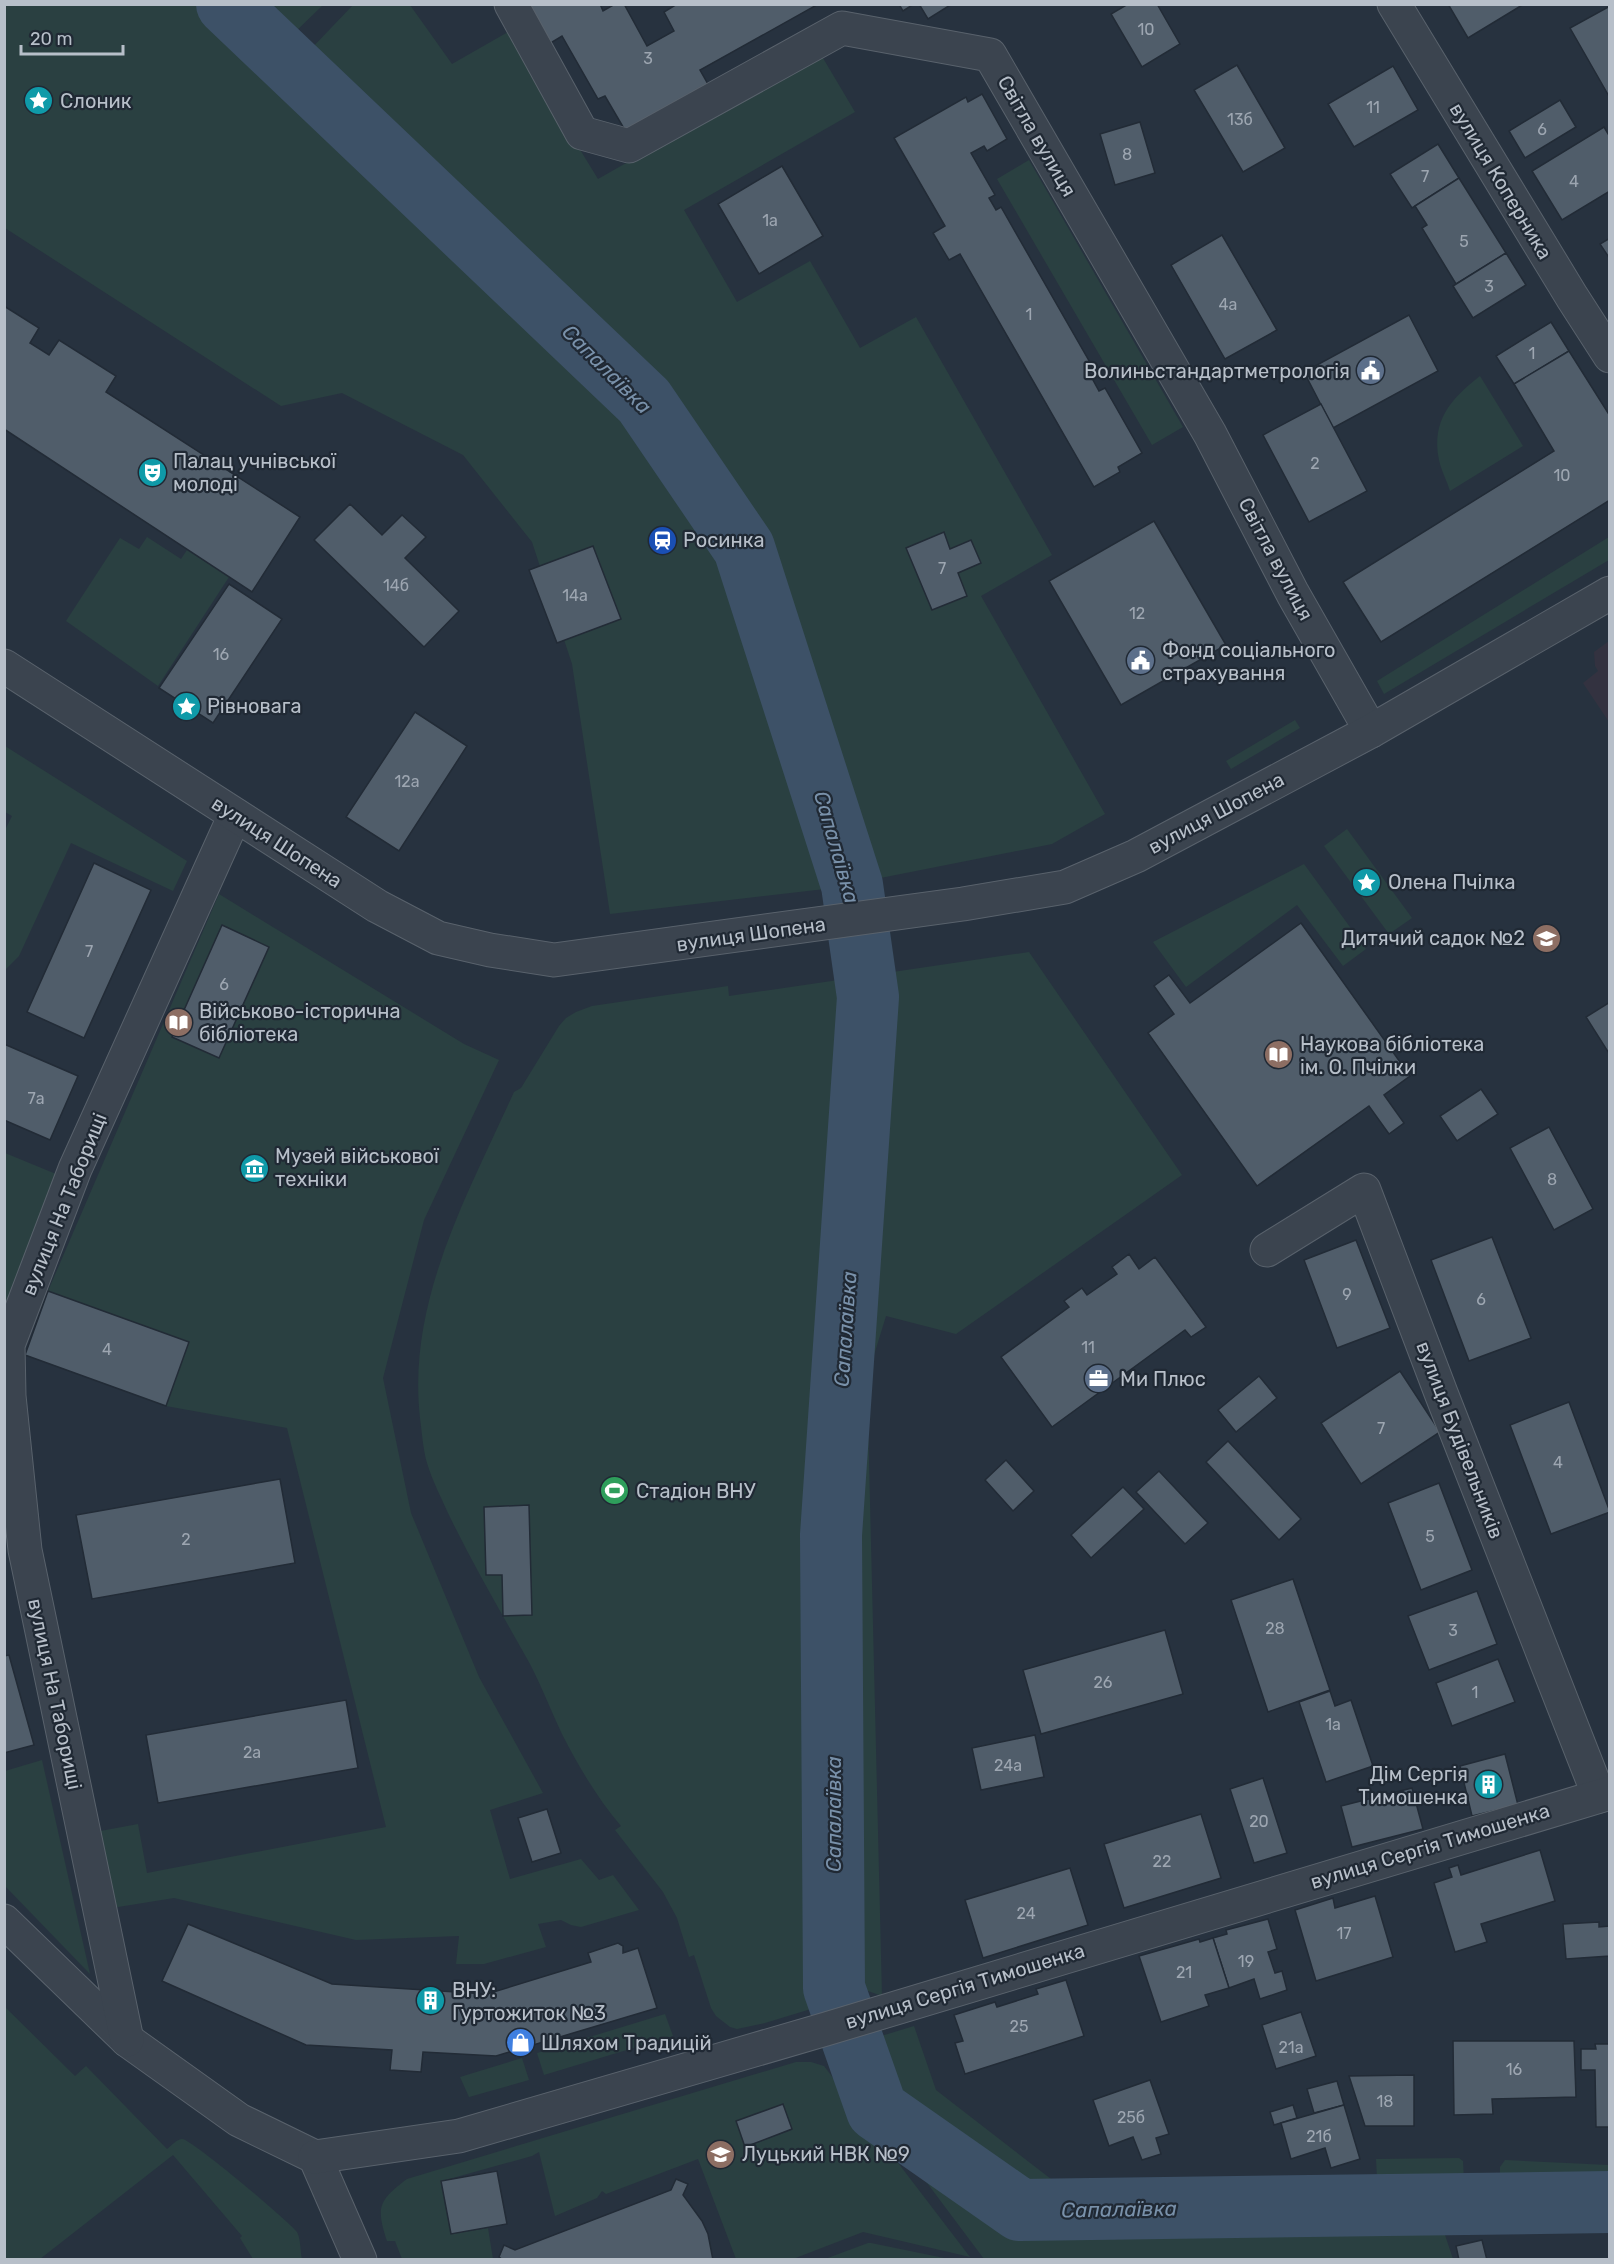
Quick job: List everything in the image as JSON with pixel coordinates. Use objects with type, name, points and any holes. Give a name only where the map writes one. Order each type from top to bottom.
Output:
[{"type":"street","name":"Світла вулиця","points":[[511,4],[582,133],[629,146],[842,28],[990,55],[1210,434],[1293,594],[1371,731]]},
{"type":"street","name":"вулиця Коперника","points":[[1394,4],[1559,277],[1610,356]]},
{"type":"street","name":"вулиця Шопена","points":[[4,666],[377,906],[438,938],[490,950],[554,960],[963,904],[1065,886],[1136,856],[1371,731],[1610,593]]},
{"type":"street","name":"вулиця На Таборищі","points":[[127,2040],[25,1550],[9,1396],[8,1345],[75,1169],[235,815]]},
{"type":"street","name":"вулиця Будівельників","points":[[1267,1250],[1364,1190],[1441,1393],[1604,1795]]},
{"type":"street","name":"вулиця Сергія Тимошенка","points":[[315,2157],[459,2136],[826,2029],[1604,1795]]},
{"type":"street","points":[[4,1921],[127,2040],[239,2120],[315,2157],[360,2259]]},
{"type":"shaded area","points":[[1609,641],[1609,722],[1583,683],[1598,671],[1595,666],[1594,652]]},
{"type":"green space","points":[[4,5],[323,5],[292,35],[309,51],[353,5],[410,5],[452,64],[508,32],[598,179],[820,53],[855,112],[684,210],[737,302],[810,261],[860,348],[916,317],[1052,555],[981,596],[1105,814],[1052,844],[825,889],[610,914],[572,664],[532,542],[463,455],[342,393],[281,406],[5,228]]},
{"type":"green space","points":[[1029,160],[1183,427],[1152,445],[997,179]]},
{"type":"green space","points":[[1480,376],[1523,446],[1450,491],[1439,460],[1438,433],[1452,402]]},
{"type":"green space","points":[[147,537],[181,559],[187,550],[229,577],[158,686],[66,621],[120,538],[139,549]]},
{"type":"green space","points":[[1609,537],[1609,560],[1384,694],[1377,681]]},
{"type":"green space","points":[[1295,720],[1300,728],[1231,769],[1226,761]]},
{"type":"green space","points":[[5,746],[187,861],[173,891],[71,843],[19,956],[5,970],[4,832],[12,816],[5,812]]},
{"type":"green space","points":[[1347,829],[1412,918],[1389,934],[1324,846]]},
{"type":"green space","points":[[1304,864],[1366,949],[1343,966],[1297,905],[1186,987],[1153,942]]},
{"type":"green space","points":[[219,894],[464,1044],[499,1060],[424,1220],[383,1378],[411,1513],[479,1677],[543,1793],[490,1810],[510,1879],[581,1859],[599,1880],[613,1875],[639,1910],[581,1927],[561,1920],[538,1924],[546,1947],[484,1964],[456,1964],[459,1936],[356,1940],[174,1898],[112,1908],[95,1832],[138,1824],[147,1873],[386,1827],[287,1428],[166,1406],[25,1355],[48,1291]]},
{"type":"green space","name":"Стадіон ВНУ","points":[[1029,952],[1182,1175],[956,1334],[886,1316],[867,1378],[882,1996],[868,1991],[819,2007],[805,1993],[811,2009],[737,2029],[730,2027],[716,2016],[711,2008],[694,1955],[689,1957],[677,1918],[663,1892],[615,1830],[621,1826],[596,1793],[575,1758],[539,1681],[467,1552],[434,1482],[424,1447],[418,1375],[423,1332],[432,1291],[444,1250],[460,1210],[514,1092],[521,1088],[559,1026],[576,1012],[592,1006],[728,986],[729,996]]},
{"type":"green space","points":[[5,1153],[56,1174],[5,1305]]},
{"type":"green space","points":[[42,1760],[90,1974],[5,1886],[5,1771]]},
{"type":"green space","points":[[4,2006],[75,2076],[86,2066],[167,2149],[180,2139],[189,2142],[260,2198],[297,2232],[302,2259],[253,2259],[240,2238],[242,2236],[173,2155],[40,2259],[5,2259]]},
{"type":"green space","points":[[665,2014],[673,2036],[544,2075],[537,2053]]},
{"type":"green space","points":[[914,2026],[936,2090],[1064,2189],[1167,2203],[1378,2197],[1376,2159],[1459,2158],[1463,2161],[1464,2180],[1500,2178],[1500,2167],[1505,2160],[1609,2165],[1609,2222],[1517,2220],[1443,2229],[1453,2259],[984,2259],[859,2092],[832,2051]]},
{"type":"green space","points":[[522,2058],[529,2080],[469,2097],[460,2077]]},
{"type":"green space","points":[[796,2062],[811,2062],[824,2066],[970,2257],[863,2232],[793,2259],[736,2259],[698,2159],[606,2194],[602,2191],[597,2198],[555,2216],[539,2152],[532,2156],[442,2181],[451,2234],[488,2228],[493,2259],[402,2259],[395,2241],[387,2241],[381,2212],[385,2199],[407,2179]],"holes":[[[782,2104],[792,2130],[746,2147]]]},
{"type":"green space","points":[[871,2243],[949,2259],[825,2259]]},
{"type":"building","points":[[527,4],[600,4],[603,11],[615,4],[624,4],[647,46],[674,31],[664,12],[677,4],[814,4],[815,6],[700,70],[709,86],[626,132],[605,96],[598,99],[562,36],[549,44]]},
{"type":"building","points":[[899,4],[914,4],[903,11]]},
{"type":"building","points":[[919,4],[952,4],[928,19]]},
{"type":"building","points":[[1128,4],[1157,4],[1180,44],[1142,67],[1111,14]]},
{"type":"building","points":[[1448,4],[1524,4],[1468,38]]},
{"type":"building","points":[[1610,6],[1610,98],[1570,28]]},
{"type":"building","points":[[1237,65],[1285,148],[1243,172],[1194,90]]},
{"type":"building","points":[[1393,66],[1418,110],[1354,147],[1328,104]]},
{"type":"building","points":[[982,94],[1007,139],[987,151],[984,146],[971,153],[995,195],[989,198],[996,210],[1001,207],[1092,366],[1087,369],[1099,391],[1105,388],[1142,453],[1118,467],[1120,472],[1094,487],[960,254],[949,260],[933,233],[945,226],[894,138],[966,97],[968,102]]},
{"type":"building","points":[[1560,100],[1576,127],[1525,158],[1509,131]]},
{"type":"building","points":[[1140,122],[1155,173],[1115,185],[1100,134]]},
{"type":"building","points":[[1604,127],[1610,137],[1610,191],[1562,220],[1532,171]]},
{"type":"building","points":[[1438,144],[1459,178],[1412,208],[1390,174]]},
{"type":"building","points":[[782,166],[823,236],[759,274],[718,204]]},
{"type":"building","points":[[1459,178],[1506,253],[1456,284],[1422,228],[1427,225],[1415,206]]},
{"type":"building","points":[[1222,235],[1277,330],[1225,359],[1171,265]]},
{"type":"building","points":[[1610,238],[1610,259],[1600,244]]},
{"type":"building","points":[[1506,253],[1526,285],[1473,318],[1453,286]]},
{"type":"building","name":"Палац учнівської молоді","points":[[4,306],[39,328],[30,343],[49,355],[59,340],[116,376],[106,392],[300,517],[252,592],[4,429]]},
{"type":"building","name":"Волиньстандартметрологія","points":[[1409,315],[1438,371],[1333,428],[1304,372]]},
{"type":"building","points":[[1551,322],[1569,351],[1514,384],[1496,356]]},
{"type":"building","points":[[1569,351],[1610,416],[1610,500],[1381,642],[1343,582],[1554,451],[1514,384]]},
{"type":"building","points":[[1321,404],[1367,491],[1309,522],[1263,435]]},
{"type":"building","points":[[350,504],[382,535],[402,515],[426,537],[405,558],[459,611],[424,647],[314,540]]},
{"type":"building","points":[[1154,521],[1226,645],[1121,705],[1049,581]]},
{"type":"building","points":[[944,532],[950,549],[971,540],[981,563],[958,573],[967,596],[932,610],[906,548]]},
{"type":"building","points":[[593,546],[621,619],[557,643],[529,570]]},
{"type":"building","points":[[229,584],[282,619],[213,723],[159,688]]},
{"type":"building","points":[[415,712],[467,746],[399,851],[346,817]]},
{"type":"building","points":[[94,863],[151,890],[84,1038],[27,1012]]},
{"type":"building","name":"Наукова бібліотека ім. О. Пчілки","points":[[1301,923],[1410,1076],[1384,1095],[1404,1123],[1389,1134],[1369,1106],[1257,1186],[1148,1033],[1174,1014],[1154,986],[1169,975],[1190,1003]]},
{"type":"building","points":[[222,925],[269,947],[219,1058],[172,1037]]},
{"type":"building","points":[[1610,1002],[1610,1055],[1586,1017]]},
{"type":"building","points":[[4,1044],[78,1076],[50,1140],[4,1120]]},
{"type":"building","points":[[1481,1089],[1498,1114],[1457,1141],[1440,1116]]},
{"type":"building","points":[[1549,1127],[1593,1209],[1554,1230],[1510,1148]]},
{"type":"building","points":[[1492,1237],[1531,1338],[1469,1361],[1431,1260]]},
{"type":"building","points":[[1356,1240],[1390,1328],[1337,1348],[1304,1260]]},
{"type":"building","points":[[1129,1254],[1139,1269],[1155,1257],[1206,1327],[1191,1337],[1185,1330],[1052,1427],[1001,1357],[1069,1307],[1064,1301],[1082,1288],[1087,1295],[1117,1274],[1112,1267]]},
{"type":"building","points":[[48,1291],[189,1342],[166,1406],[25,1355]]},
{"type":"building","points":[[1400,1371],[1440,1432],[1361,1484],[1321,1423]]},
{"type":"building","points":[[1259,1376],[1277,1398],[1236,1432],[1218,1410]]},
{"type":"building","points":[[1569,1402],[1610,1512],[1551,1534],[1510,1425]]},
{"type":"building","points":[[1228,1441],[1301,1519],[1279,1540],[1206,1462]]},
{"type":"building","points":[[1006,1460],[1034,1491],[1013,1511],[985,1480]]},
{"type":"building","points":[[1159,1471],[1208,1523],[1185,1544],[1136,1492]]},
{"type":"building","points":[[280,1479],[295,1563],[92,1599],[76,1515]]},
{"type":"building","points":[[1439,1483],[1472,1570],[1421,1590],[1388,1503]]},
{"type":"building","points":[[1123,1487],[1144,1509],[1091,1558],[1071,1535]]},
{"type":"building","points":[[529,1505],[532,1615],[503,1616],[502,1575],[486,1575],[484,1507]]},
{"type":"building","points":[[1293,1579],[1330,1690],[1268,1712],[1231,1600]]},
{"type":"building","points":[[1477,1591],[1497,1644],[1429,1670],[1408,1616]]},
{"type":"building","points":[[1165,1630],[1183,1694],[1041,1734],[1023,1670]]},
{"type":"building","points":[[9,1655],[34,1745],[4,1753],[4,1656]]},
{"type":"building","points":[[1498,1659],[1515,1702],[1452,1726],[1436,1683]]},
{"type":"building","points":[[1330,1691],[1335,1706],[1351,1700],[1373,1766],[1326,1782],[1299,1702]]},
{"type":"building","points":[[346,1700],[358,1768],[158,1803],[146,1735]]},
{"type":"building","points":[[1035,1735],[1044,1777],[981,1790],[972,1748]]},
{"type":"building","name":"Дім Сергія Тимошенка","points":[[1505,1754],[1518,1805],[1472,1816],[1460,1766]]},
{"type":"building","points":[[1263,1778],[1287,1853],[1254,1863],[1230,1789]]},
{"type":"building","points":[[1412,1788],[1423,1829],[1352,1847],[1341,1806]]},
{"type":"building","points":[[547,1809],[561,1853],[532,1862],[518,1818]]},
{"type":"building","points":[[1201,1814],[1221,1878],[1124,1908],[1104,1844]]},
{"type":"building","points":[[1540,1850],[1555,1901],[1481,1924],[1487,1942],[1455,1952],[1434,1883],[1452,1877],[1449,1868],[1458,1865],[1461,1875]]},
{"type":"building","points":[[1070,1868],[1088,1925],[983,1958],[965,1900]]},
{"type":"building","points":[[1375,1896],[1393,1957],[1316,1981],[1295,1910],[1333,1898],[1335,1908]]},
{"type":"building","points":[[1268,1919],[1277,1949],[1268,1952],[1275,1973],[1282,1971],[1287,1990],[1260,1999],[1254,1979],[1229,1988],[1213,1938],[1227,1934],[1226,1930]]},
{"type":"building","points":[[1599,1922],[1599,1927],[1610,1926],[1610,1956],[1566,1959],[1563,1924]]},
{"type":"building","name":"ВНУ: Гуртожиток №3","points":[[188,1924],[332,1984],[487,1994],[591,1962],[588,1953],[618,1943],[623,1946],[623,1953],[638,1948],[657,2008],[496,2056],[423,2052],[421,2072],[390,2070],[392,2050],[306,2045],[162,1981]]},
{"type":"building","points":[[1213,1938],[1229,1988],[1205,1995],[1209,2006],[1161,2022],[1139,1956],[1199,1939],[1200,1942]]},
{"type":"building","points":[[1066,1980],[1084,2036],[965,2074],[955,2043],[963,2041],[954,2015],[995,2002],[997,2007],[1038,1994],[1036,1989]]},
{"type":"building","points":[[1301,2012],[1316,2056],[1276,2069],[1262,2025]]},
{"type":"building","points":[[1453,2041],[1574,2041],[1576,2097],[1492,2099],[1493,2114],[1454,2115]]},
{"type":"building","points":[[1595,2044],[1610,2044],[1610,2127],[1596,2127],[1595,2070],[1581,2070],[1581,2049],[1596,2049]]},
{"type":"building","points":[[1414,2075],[1414,2126],[1365,2126],[1349,2076]]},
{"type":"building","points":[[1150,2080],[1169,2134],[1156,2138],[1161,2154],[1142,2160],[1133,2137],[1109,2146],[1093,2100]]},
{"type":"building","points":[[1337,2081],[1344,2105],[1314,2113],[1307,2089]]},
{"type":"building","points":[[783,2104],[792,2129],[745,2147],[736,2121]]},
{"type":"building","points":[[1293,2105],[1297,2118],[1274,2125],[1270,2112]]},
{"type":"building","points":[[1344,2105],[1360,2159],[1331,2168],[1325,2148],[1291,2159],[1281,2123]]},
{"type":"building","points":[[497,2171],[507,2224],[451,2234],[441,2181]]},
{"type":"building","points":[[676,2179],[688,2184],[683,2195],[702,2221],[708,2234],[713,2260],[503,2260],[499,2257],[504,2245],[515,2250],[671,2190]]},
{"type":"building","points":[[1482,2240],[1487,2260],[1459,2260],[1456,2246]]},
{"type":"waterway","name":"Сапалаївка","points":[[227,4],[644,401],[744,548],[852,885],[868,997],[831,1535],[834,1988],[877,2110],[1020,2210],[1610,2202]]},
{"type":"place","name":"Слоник","points":[[39,101]]},
{"type":"place","name":"Волиньстандартметрологія","points":[[1371,371]]},
{"type":"place","name":"Палац учнівської молоді","points":[[152,473]]},
{"type":"place","name":"Росинка","points":[[662,540]]},
{"type":"place","name":"Фонд соціального страхування","points":[[1141,661]]},
{"type":"place","name":"Рівновага","points":[[186,706]]},
{"type":"place","name":"Олена Пчілка","points":[[1367,882]]},
{"type":"place","name":"Дитячий садок №2","points":[[1546,938]]},
{"type":"place","name":"Військово-історична бібліотека","points":[[178,1022]]},
{"type":"place","name":"Наукова бібліотека ім. О. Пчілки","points":[[1279,1055]]},
{"type":"place","name":"Музей військової техніки","points":[[254,1168]]},
{"type":"place","name":"Ми Плюс","points":[[1099,1379]]},
{"type":"place","name":"Стадіон ВНУ","points":[[615,1491]]},
{"type":"place","name":"Дім Сергія Тимошенка","points":[[1489,1785]]},
{"type":"place","name":"ВНУ: Гуртожиток №3","points":[[431,2001]]},
{"type":"place","name":"Шляхом Традицій","points":[[520,2043]]},
{"type":"place","name":"Луцький НВК №9","points":[[721,2154]]}]
